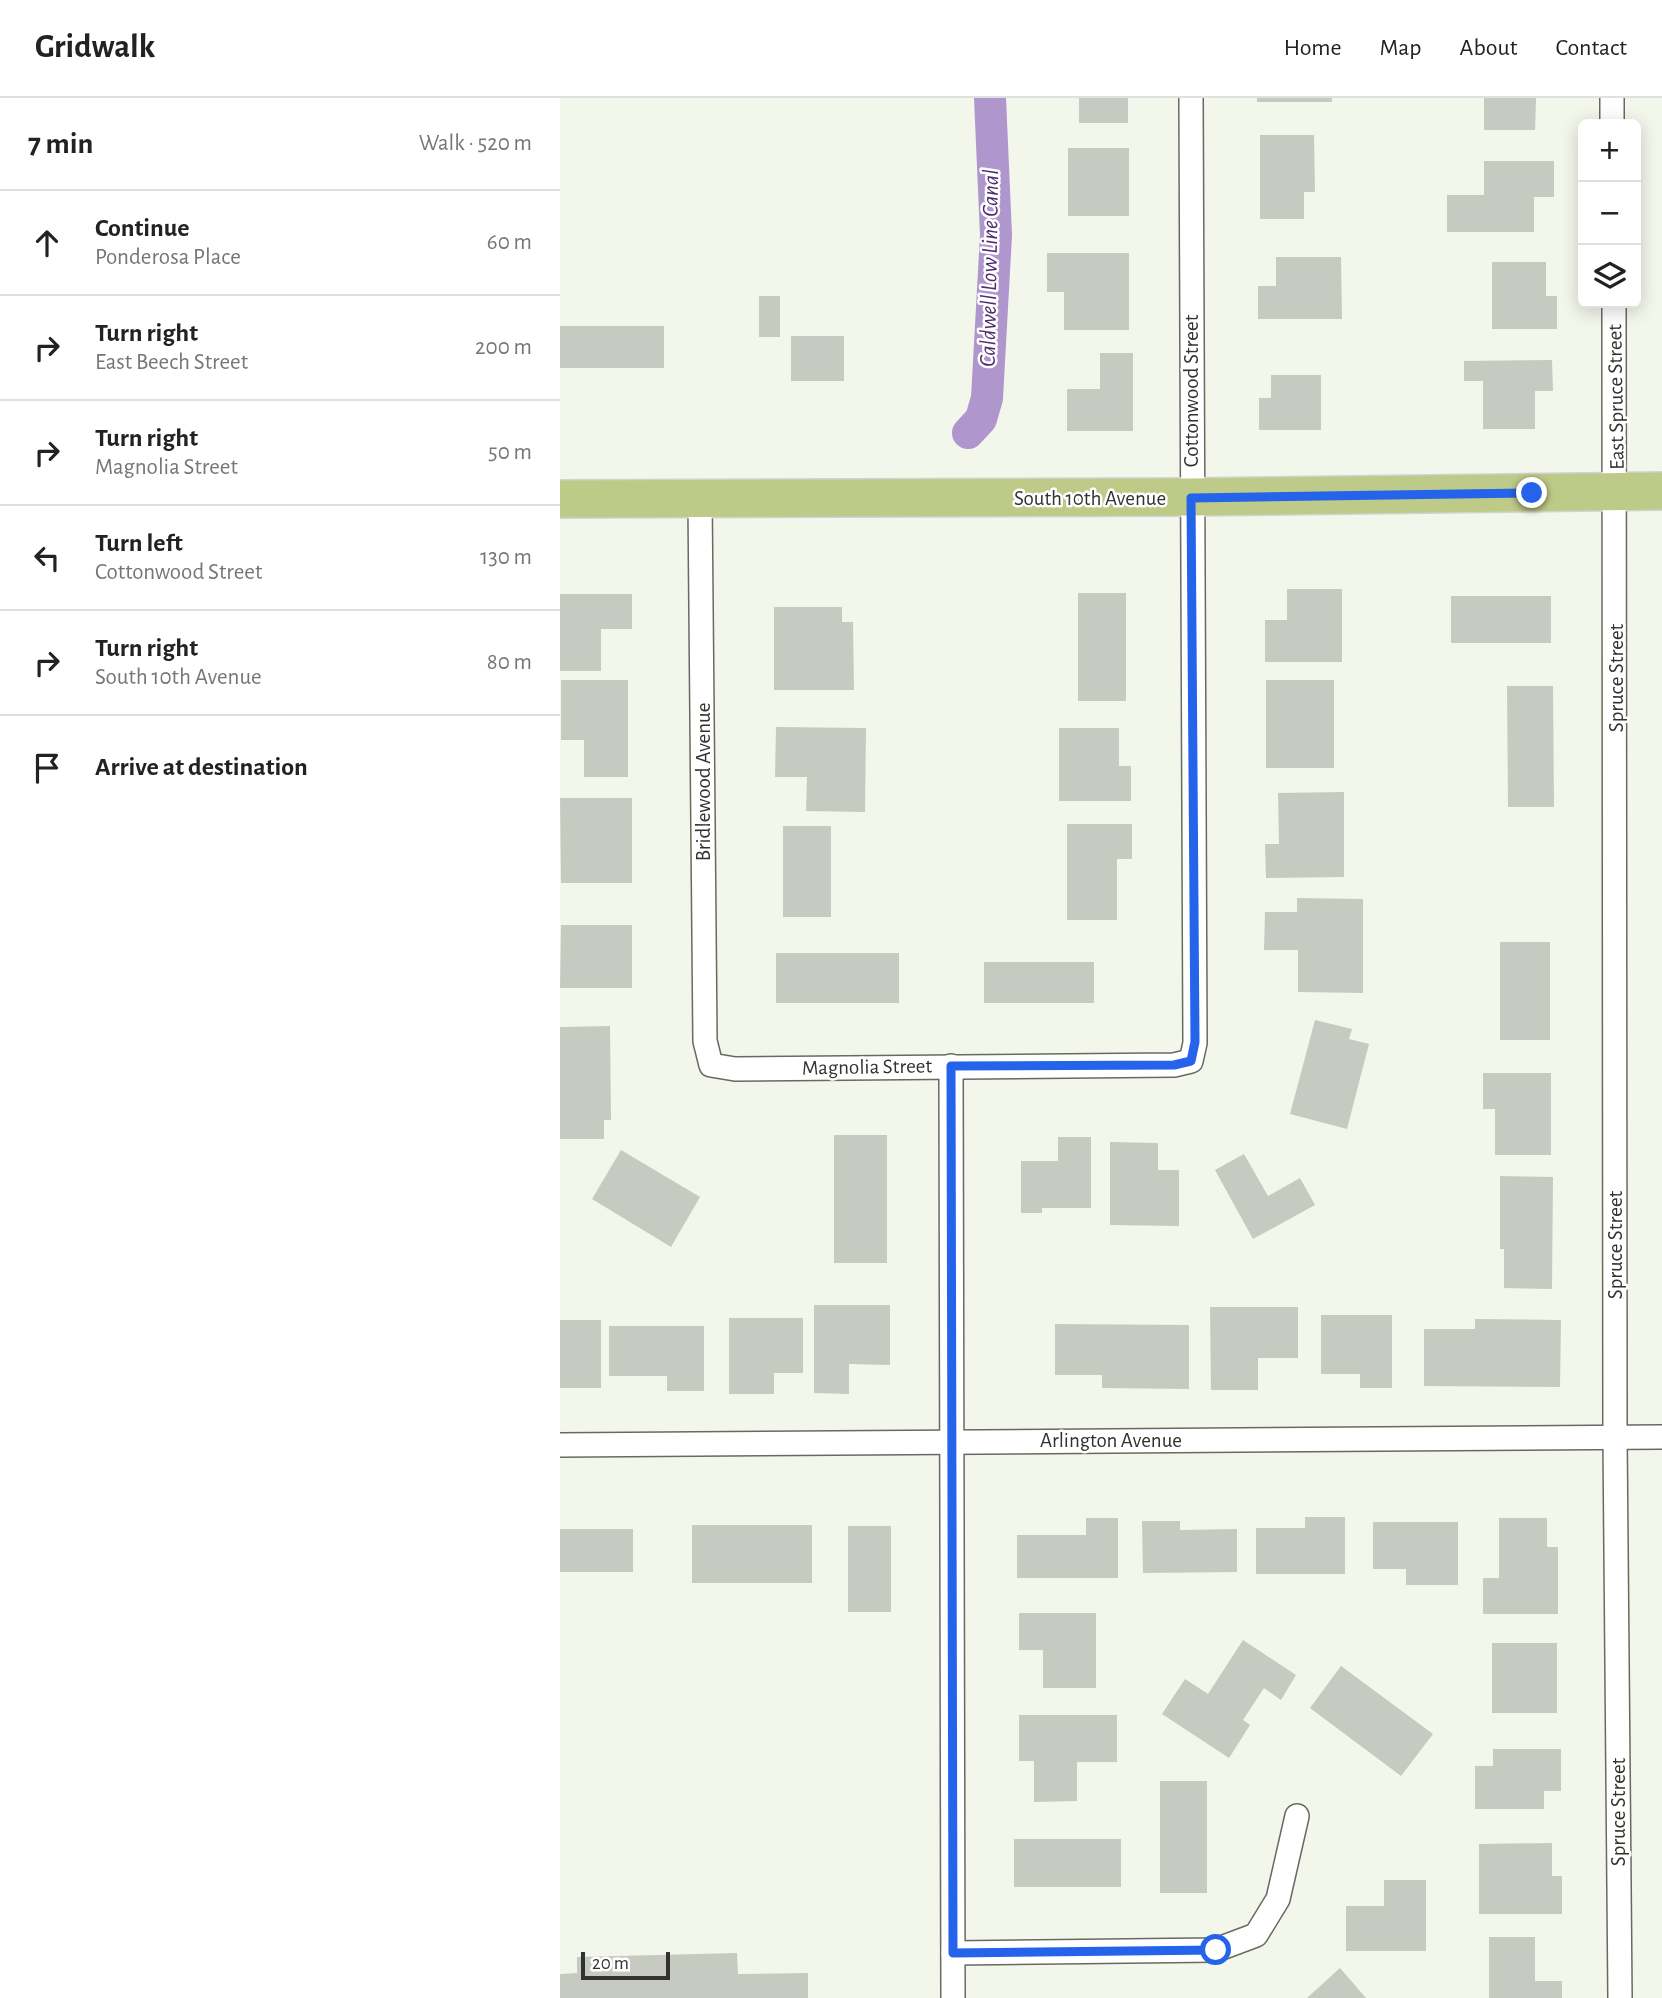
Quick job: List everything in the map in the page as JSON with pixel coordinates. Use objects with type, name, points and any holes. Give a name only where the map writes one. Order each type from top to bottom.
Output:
[{"type":"main road","name":"South 10th Avenue","points":[[560,499],[1191,498],[1662,491]]},
{"type":"street","name":"Cottonwood Street","points":[[1191,98],[1195,1042],[1191,1061]]},
{"type":"street","points":[[1612,98],[1612,119]]},
{"type":"street","name":"East Spruce Street","points":[[1614,308],[1617,492]]},
{"type":"street","name":"Spruce Street","points":[[1617,492],[1615,1437],[1620,1998]]},
{"type":"street","name":"Bridlewood Avenue","points":[[701,499],[705,1041],[711,1065]]},
{"type":"street","name":"Magnolia Street","points":[[711,1065],[735,1069],[1174,1065],[1191,1061]]},
{"type":"street","points":[[951,1066],[953,1998]]},
{"type":"street","name":"Arlington Avenue","points":[[560,1445],[1662,1437]]},
{"type":"street","points":[[953,1953],[1216,1950],[1256,1935],[1278,1899],[1297,1816]]},
{"type":"building","points":[[1079,98],[1128,98],[1128,123],[1079,123]]},
{"type":"building","points":[[1257,98],[1332,98],[1332,102],[1257,102]]},
{"type":"building","points":[[1484,98],[1536,98],[1535,130],[1484,130]]},
{"type":"building","points":[[1260,135],[1314,135],[1315,192],[1304,192],[1304,219],[1260,219]]},
{"type":"building","points":[[1068,148],[1129,148],[1129,216],[1068,216]]},
{"type":"building","points":[[1484,161],[1554,161],[1554,197],[1534,197],[1534,232],[1447,232],[1447,195],[1484,195]]},
{"type":"building","points":[[1047,253],[1129,253],[1129,330],[1064,330],[1064,292],[1047,292]]},
{"type":"building","points":[[1276,257],[1341,257],[1342,319],[1258,319],[1258,286],[1276,286]]},
{"type":"building","points":[[1492,262],[1546,262],[1546,296],[1557,296],[1557,329],[1492,329]]},
{"type":"building","points":[[759,296],[780,296],[780,337],[759,337]]},
{"type":"building","points":[[560,326],[664,326],[664,368],[560,368]]},
{"type":"building","points":[[791,336],[844,336],[844,381],[791,381]]},
{"type":"building","points":[[1100,353],[1133,353],[1133,431],[1067,431],[1067,389],[1100,389]]},
{"type":"building","points":[[1552,360],[1553,391],[1535,391],[1535,429],[1483,429],[1483,381],[1464,381],[1464,361]]},
{"type":"building","points":[[1271,375],[1321,375],[1321,430],[1259,430],[1259,398],[1271,398]]},
{"type":"building","points":[[1287,589],[1342,589],[1342,662],[1265,662],[1265,620],[1287,620]]},
{"type":"building","points":[[1078,593],[1126,593],[1126,701],[1078,701]]},
{"type":"building","points":[[560,594],[632,594],[632,629],[601,629],[601,671],[560,671]]},
{"type":"building","points":[[1451,596],[1551,596],[1551,643],[1451,643]]},
{"type":"building","points":[[774,607],[842,607],[842,622],[853,622],[854,690],[774,690]]},
{"type":"building","points":[[561,680],[628,680],[628,777],[584,777],[584,740],[561,740]]},
{"type":"building","points":[[1266,680],[1334,680],[1334,768],[1266,768]]},
{"type":"building","points":[[1507,686],[1553,686],[1554,807],[1508,807]]},
{"type":"building","points":[[776,727],[866,728],[865,812],[806,811],[807,777],[775,777]]},
{"type":"building","points":[[1059,728],[1119,728],[1119,766],[1131,766],[1131,801],[1059,801]]},
{"type":"building","points":[[1344,792],[1344,877],[1266,878],[1265,844],[1279,844],[1278,793]]},
{"type":"building","points":[[560,798],[632,798],[632,883],[561,883]]},
{"type":"building","points":[[1067,824],[1132,824],[1132,859],[1117,859],[1117,920],[1067,920]]},
{"type":"building","points":[[783,826],[831,826],[831,917],[783,917]]},
{"type":"building","points":[[1297,898],[1363,899],[1363,993],[1298,992],[1298,950],[1264,950],[1265,912],[1297,912]]},
{"type":"building","points":[[561,925],[632,925],[632,988],[560,988]]},
{"type":"building","points":[[1500,942],[1550,942],[1550,1040],[1500,1040]]},
{"type":"building","points":[[776,953],[899,953],[899,1003],[776,1003]]},
{"type":"building","points":[[984,962],[1094,962],[1094,1003],[984,1003]]},
{"type":"building","points":[[1315,1020],[1352,1029],[1349,1039],[1369,1044],[1347,1129],[1290,1114]]},
{"type":"building","points":[[610,1026],[611,1120],[604,1120],[604,1139],[560,1139],[560,1027]]},
{"type":"building","points":[[1483,1073],[1551,1073],[1551,1155],[1495,1155],[1495,1109],[1483,1109]]},
{"type":"building","points":[[834,1135],[887,1135],[887,1263],[834,1263]]},
{"type":"building","points":[[1058,1137],[1091,1137],[1091,1208],[1042,1208],[1042,1213],[1021,1213],[1021,1161],[1058,1161]]},
{"type":"building","points":[[1110,1142],[1158,1143],[1158,1170],[1179,1170],[1179,1226],[1110,1225]]},
{"type":"building","points":[[621,1150],[700,1197],[671,1247],[592,1199]]},
{"type":"building","points":[[1244,1154],[1268,1196],[1300,1178],[1315,1205],[1253,1239],[1215,1170]]},
{"type":"building","points":[[1500,1176],[1553,1177],[1552,1289],[1504,1288],[1504,1249],[1500,1249]]},
{"type":"building","points":[[814,1305],[890,1305],[890,1365],[849,1364],[849,1394],[814,1393]]},
{"type":"building","points":[[1210,1307],[1298,1307],[1298,1358],[1258,1358],[1258,1390],[1211,1390]]},
{"type":"building","points":[[1321,1315],[1392,1315],[1392,1388],[1360,1388],[1360,1374],[1321,1374]]},
{"type":"building","points":[[729,1318],[803,1318],[803,1373],[774,1373],[774,1394],[729,1394]]},
{"type":"building","points":[[1475,1319],[1561,1320],[1560,1387],[1424,1386],[1424,1329],[1475,1329]]},
{"type":"building","points":[[560,1320],[601,1320],[601,1388],[560,1388]]},
{"type":"building","points":[[1055,1324],[1189,1325],[1189,1389],[1102,1388],[1102,1375],[1055,1375]]},
{"type":"building","points":[[609,1326],[704,1326],[704,1391],[667,1391],[667,1376],[609,1376]]},
{"type":"building","points":[[1305,1517],[1345,1517],[1345,1574],[1256,1574],[1256,1528],[1305,1528]]},
{"type":"building","points":[[1086,1518],[1118,1518],[1118,1578],[1017,1578],[1017,1535],[1086,1535]]},
{"type":"building","points":[[1499,1518],[1547,1518],[1547,1547],[1558,1547],[1558,1614],[1483,1614],[1483,1578],[1499,1578]]},
{"type":"building","points":[[1142,1521],[1180,1521],[1180,1530],[1237,1529],[1237,1572],[1143,1573]]},
{"type":"building","points":[[1373,1522],[1458,1522],[1458,1585],[1406,1585],[1406,1569],[1373,1569]]},
{"type":"building","points":[[692,1525],[812,1525],[812,1583],[692,1583]]},
{"type":"building","points":[[848,1526],[891,1526],[891,1612],[848,1612]]},
{"type":"building","points":[[560,1529],[633,1529],[633,1572],[560,1572]]},
{"type":"building","points":[[1019,1613],[1096,1613],[1096,1688],[1043,1688],[1043,1650],[1019,1650]]},
{"type":"building","points":[[1243,1640],[1296,1675],[1281,1700],[1264,1688],[1243,1720],[1250,1725],[1229,1758],[1162,1714],[1185,1679],[1208,1694]]},
{"type":"building","points":[[1492,1643],[1557,1643],[1557,1713],[1492,1713]]},
{"type":"building","points":[[1341,1666],[1433,1734],[1401,1776],[1310,1708]]},
{"type":"building","points":[[1019,1715],[1117,1715],[1117,1762],[1077,1762],[1077,1801],[1034,1802],[1034,1761],[1019,1761]]},
{"type":"building","points":[[1493,1749],[1561,1749],[1561,1791],[1544,1791],[1544,1809],[1475,1809],[1475,1766],[1493,1766]]},
{"type":"building","points":[[1160,1781],[1207,1781],[1207,1893],[1160,1893]]},
{"type":"building","points":[[1014,1839],[1121,1839],[1121,1887],[1014,1887]]},
{"type":"building","points":[[1552,1843],[1552,1876],[1562,1876],[1562,1914],[1479,1914],[1479,1844]]},
{"type":"building","points":[[1384,1880],[1426,1880],[1426,1951],[1346,1951],[1346,1906],[1384,1906]]},
{"type":"building","points":[[1489,1937],[1535,1937],[1535,1981],[1562,1981],[1562,1998],[1489,1998]]},
{"type":"building","points":[[737,1953],[738,1974],[808,1973],[808,1998],[560,1998],[560,1974],[577,1973],[577,1957]]},
{"type":"building","points":[[1340,1968],[1366,1998],[1307,1998]]},
{"type":"waterway","name":"Caldwell Low Line Canal","points":[[968,433],[981,419],[987,398],[996,235],[990,98]]},
{"type":"route","points":[[1216,1950],[953,1953],[951,1066],[1174,1065],[1191,1061],[1195,1042],[1191,498],[1532,493]]}]
